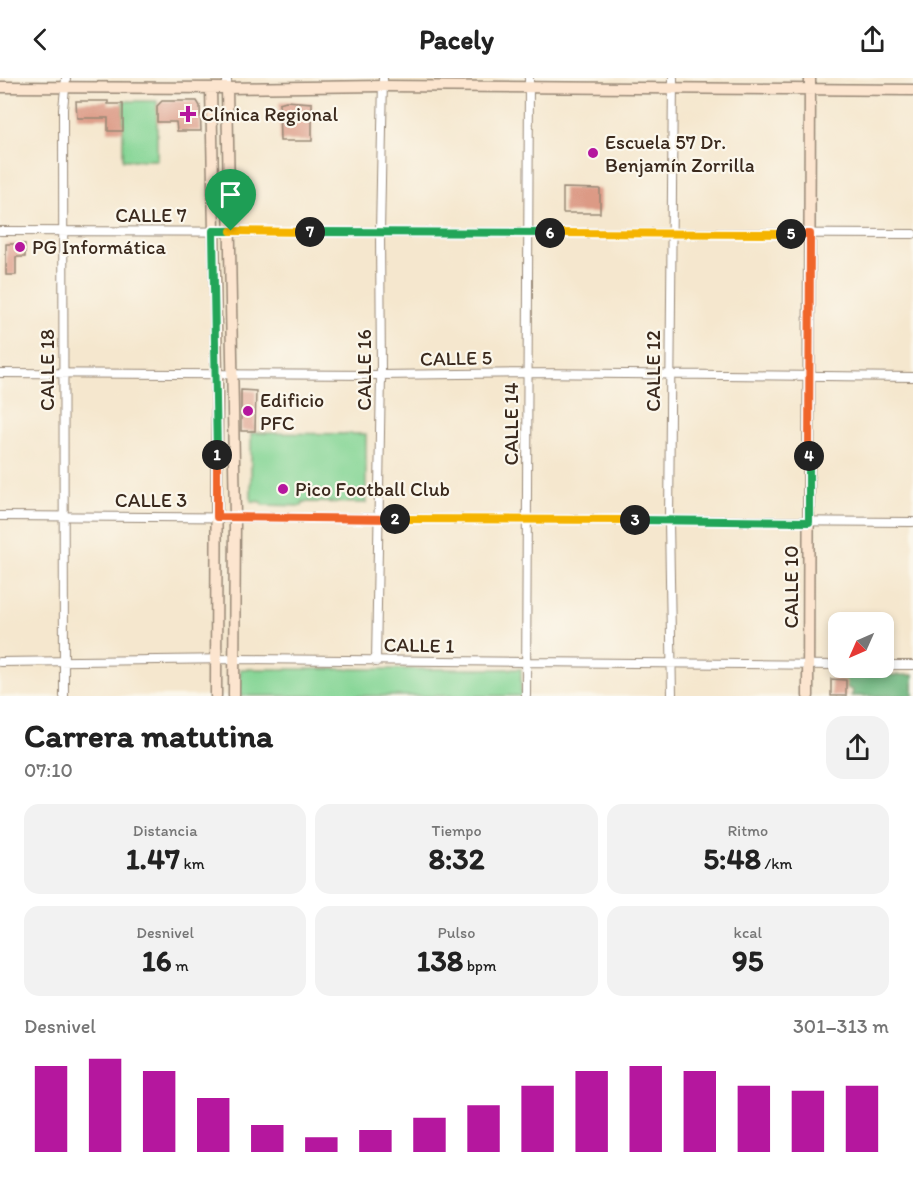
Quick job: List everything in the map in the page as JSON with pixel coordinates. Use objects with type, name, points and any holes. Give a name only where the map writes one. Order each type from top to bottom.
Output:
[{"type":"main road","points":[[0,87],[66,83],[383,82],[810,84],[913,90]]},
{"type":"main road","points":[[210,83],[217,375],[216,696]]},
{"type":"main road","points":[[227,83],[235,517],[234,696]]},
{"type":"main road","name":"CALLE 10","points":[[808,696],[810,84]]},
{"type":"street","name":"CALLE 16","points":[[376,662],[383,82]]},
{"type":"street","name":"CALLE 18","points":[[64,696],[63,109],[66,83]]},
{"type":"street","name":"CALLE 14","points":[[526,696],[529,83]]},
{"type":"street","name":"CALLE 12","points":[[672,696],[669,520],[673,83]]},
{"type":"street","name":"CALLE 7","points":[[0,231],[913,234]]},
{"type":"street","name":"CALLE 5","points":[[0,373],[913,377]]},
{"type":"street","name":"CALLE 3","points":[[0,516],[913,522]]},
{"type":"street","name":"CALLE 1","points":[[0,662],[235,659],[828,665]]},
{"type":"street","points":[[894,665],[913,665]]},
{"type":"green space","points":[[123,101],[157,101],[157,160],[123,160]]},
{"type":"green space","points":[[251,433],[366,434],[366,503],[303,502],[302,506],[262,505],[262,502],[251,501]]},
{"type":"green space","points":[[240,669],[521,669],[521,696],[240,696]]},
{"type":"green space","points":[[894,675],[913,675],[913,696],[851,696],[853,691],[841,684],[838,679],[894,678]]},
{"type":"building","points":[[76,101],[108,101],[108,104],[123,104],[123,131],[108,131],[108,118],[77,118]]},
{"type":"building","name":"Clínica Regional","points":[[162,101],[197,101],[200,106],[201,131],[177,131],[176,122],[157,122],[157,106]]},
{"type":"building","points":[[286,101],[312,103],[312,141],[280,141],[279,103]]},
{"type":"building","points":[[563,188],[600,189],[600,213],[563,213]]},
{"type":"building","points":[[6,244],[25,244],[25,257],[16,257],[16,275],[6,275]]},
{"type":"building","name":"Edificio PFC","points":[[241,390],[256,391],[255,431],[241,431]]},
{"type":"building","points":[[831,679],[846,680],[846,696],[831,696]]},
{"type":"place","name":"Clínica Regional","points":[[188,114]]},
{"type":"place","name":"Escuela 57 Dr. Benjamín Zorrilla","points":[[593,153]]},
{"type":"place","name":"PG Informática","points":[[20,247]]},
{"type":"place","name":"Edificio PFC","points":[[248,411]]},
{"type":"place","name":"Pico Football Club","points":[[283,489]]},
{"type":"route","points":[[213,231],[231,231],[810,234],[809,522],[217,517],[217,375],[213,231]]}]
